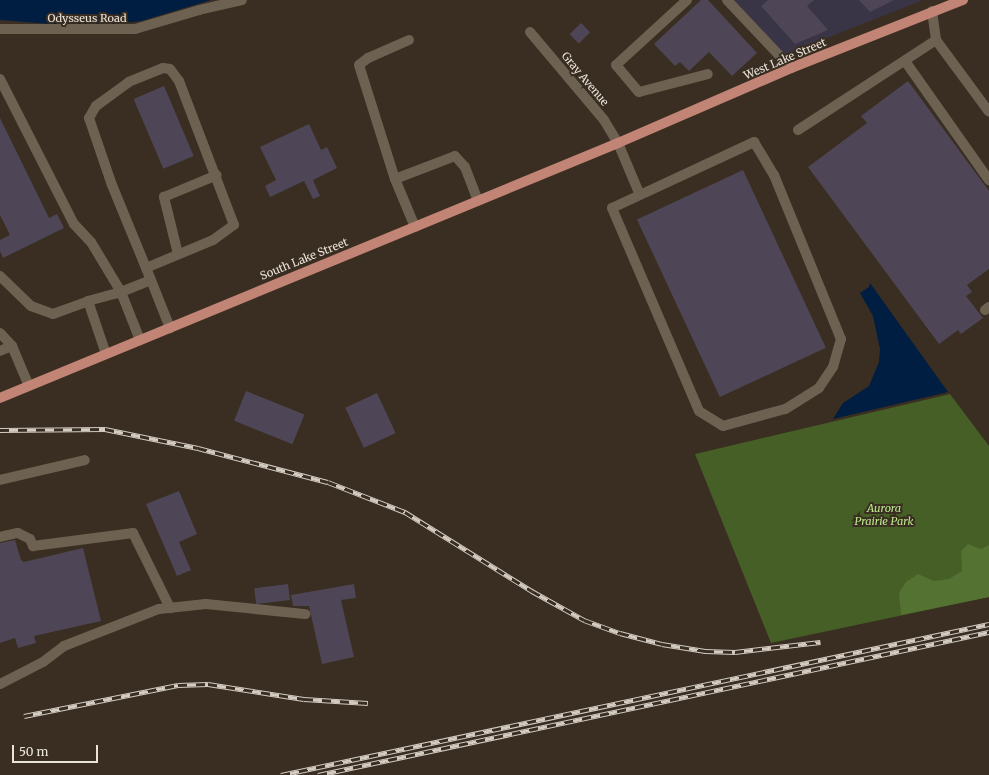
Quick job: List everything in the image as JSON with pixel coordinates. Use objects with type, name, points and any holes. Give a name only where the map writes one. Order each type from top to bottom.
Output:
[{"type":"main road","name":"West Lake Street","points":[[618,144],[791,68],[963,0]]},
{"type":"main road","name":"South Lake Street","points":[[0,398],[618,144]]},
{"type":"street","name":"Odysseus Road","points":[[0,30],[135,29],[199,10],[242,0]]},
{"type":"street","points":[[687,0],[616,64],[639,92],[708,74]]},
{"type":"street","points":[[730,1],[791,68]]},
{"type":"street","points":[[932,11],[936,40],[989,112]]},
{"type":"street","name":"Gray Avenue","points":[[530,32],[604,120],[618,144],[640,195]]},
{"type":"street","points":[[409,40],[368,58],[358,65],[395,179],[414,227]]},
{"type":"street","points":[[798,130],[936,40]]},
{"type":"street","points":[[905,61],[989,180]]},
{"type":"street","points":[[146,268],[213,240],[234,225],[217,175],[179,81],[170,69],[163,68],[129,82],[96,106],[88,118],[112,185],[170,328]]},
{"type":"street","points":[[0,79],[74,224],[90,242],[121,292],[140,340]]},
{"type":"street","points":[[754,142],[774,175],[841,339],[832,367],[820,388],[785,409],[723,426],[699,411],[612,208],[640,195],[754,142]]},
{"type":"street","points":[[395,179],[455,156],[465,167],[478,201]]},
{"type":"street","points":[[178,254],[164,197],[217,175]]},
{"type":"street","points":[[0,276],[31,306],[53,314],[88,301],[121,292],[151,280]]},
{"type":"street","points":[[88,301],[106,354]]},
{"type":"street","points":[[0,333],[12,346],[29,386]]},
{"type":"street","points":[[0,351],[12,346]]},
{"type":"street","points":[[0,480],[85,460]]},
{"type":"street","points":[[0,537],[18,533],[30,539],[33,546],[133,533],[170,608]]},
{"type":"street","points":[[0,684],[43,662],[64,646],[159,609],[206,604],[305,614]]},
{"type":"shaded area","points":[[733,0],[923,0],[784,55]]},
{"type":"green space","name":"Aurora Prairie Park","points":[[950,394],[989,446],[989,597],[771,643],[695,454]]},
{"type":"green space","points":[[968,544],[981,549],[989,545],[989,597],[901,615],[899,593],[906,582],[918,574],[934,581],[949,579],[962,571],[961,551]]},
{"type":"water","points":[[0,0],[211,0],[141,21],[90,27],[0,20]]},
{"type":"water","points":[[870,283],[948,392],[833,419],[843,403],[869,386],[879,362],[880,349],[873,316],[860,293],[869,287]]},
{"type":"building","points":[[701,0],[708,0],[757,53],[732,76],[709,52],[689,71],[680,62],[675,66],[654,44]]},
{"type":"building","points":[[768,0],[814,0],[807,6],[828,30],[795,44],[761,6]]},
{"type":"building","points":[[859,0],[894,0],[870,12]]},
{"type":"building","points":[[581,23],[590,32],[579,44],[570,34]]},
{"type":"building","points":[[908,81],[989,191],[989,269],[967,285],[972,292],[966,296],[983,318],[961,334],[958,330],[939,344],[808,167],[867,123],[861,116]]},
{"type":"building","points":[[164,86],[194,156],[163,169],[134,99]]},
{"type":"building","points":[[0,118],[49,218],[57,214],[64,228],[3,258],[0,251],[0,240],[10,235],[0,215]]},
{"type":"building","points":[[309,124],[321,150],[327,147],[337,168],[313,180],[320,196],[313,199],[304,181],[270,197],[265,186],[276,180],[260,147]]},
{"type":"building","points":[[743,170],[826,348],[720,397],[637,219]]},
{"type":"building","points":[[246,391],[304,415],[292,444],[234,421]]},
{"type":"building","points":[[377,393],[396,433],[364,448],[345,408]]},
{"type":"building","points":[[179,491],[197,534],[179,542],[191,570],[177,576],[146,504]]},
{"type":"building","points":[[15,540],[21,560],[24,562],[83,548],[101,621],[34,636],[36,643],[18,648],[15,638],[0,643],[0,543]]},
{"type":"building","points":[[288,584],[290,600],[256,604],[254,588]]},
{"type":"building","points":[[354,584],[356,598],[341,600],[354,657],[322,664],[309,606],[293,606],[291,595]]},
{"type":"railway","points":[[0,430],[105,429],[198,448],[328,482],[405,512],[532,591],[584,620],[620,633],[662,644],[705,651],[735,652],[820,642]]},
{"type":"railway","points":[[281,775],[989,624]]},
{"type":"railway","points":[[318,775],[989,632]]},
{"type":"railway","points":[[24,716],[178,685],[208,684],[304,699],[368,703]]}]
